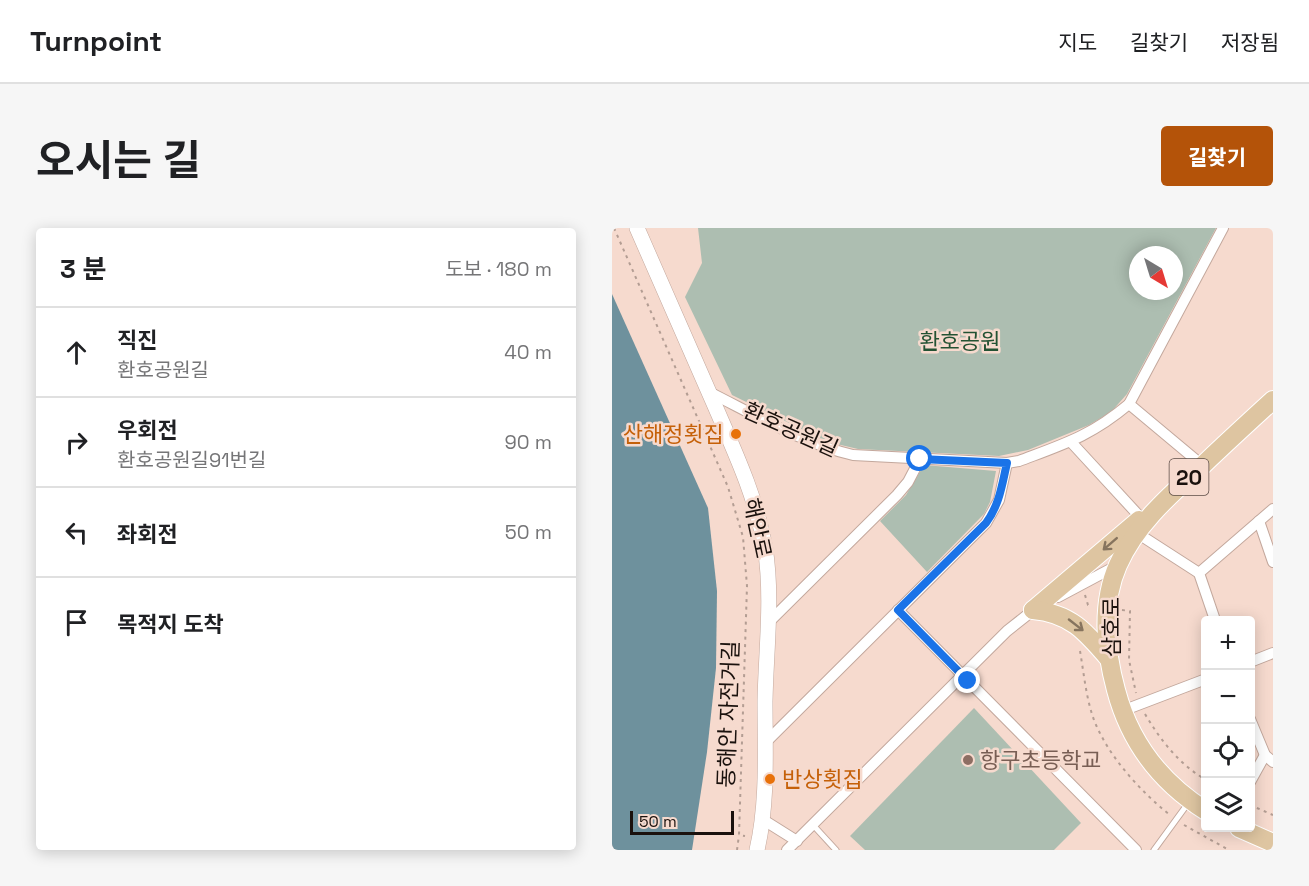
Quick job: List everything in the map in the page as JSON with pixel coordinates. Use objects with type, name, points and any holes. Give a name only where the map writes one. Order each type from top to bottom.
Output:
[{"type":"main road","name":"20","points":[[1202,465],[1273,400]]},
{"type":"main road","points":[[1033,610],[1139,525],[1202,465]]},
{"type":"main road","name":"삼호로","points":[[1139,525],[1111,585],[1107,637],[1109,659],[1122,711],[1137,743],[1152,766],[1175,790],[1201,808]]},
{"type":"main road","points":[[1033,610],[1050,611],[1064,616],[1089,636],[1109,659]]},
{"type":"main road","points":[[1248,832],[1273,843]]},
{"type":"street","name":"해안로","points":[[637,228],[748,484],[765,549],[768,577],[766,742],[762,819],[758,845]]},
{"type":"street","name":"환호공원길","points":[[709,392],[802,438],[837,452],[870,457],[1007,463],[1019,461],[1071,442],[1105,423],[1129,404],[1223,228]]},
{"type":"street","points":[[1129,404],[1202,465]]},
{"type":"street","points":[[1071,442],[1139,525],[1198,573],[1213,616]]},
{"type":"street","points":[[767,623],[897,495],[908,482],[920,459]]},
{"type":"street","points":[[766,742],[986,523],[999,500],[1007,463]]},
{"type":"street","points":[[1198,573],[1273,509]]},
{"type":"street","points":[[1259,521],[1273,562]]},
{"type":"street","points":[[787,850],[1007,631],[1033,610],[1119,564]]},
{"type":"street","points":[[898,610],[1136,850]]},
{"type":"street","points":[[1255,660],[1273,653]]},
{"type":"street","points":[[1122,711],[1201,681]]},
{"type":"street","points":[[1253,724],[1269,758],[1254,778]]},
{"type":"street","points":[[762,819],[796,841]]},
{"type":"lane","points":[[1154,850],[1190,801]]},
{"type":"lane","points":[[813,825],[836,850]]},
{"type":"path","name":"동해안 자전거길","points":[[614,228],[728,487],[743,537],[747,586],[737,850]]},
{"type":"path","points":[[1082,584],[1088,605],[1099,607]]},
{"type":"path","points":[[1119,610],[1130,611],[1129,660],[1132,682],[1140,705],[1167,747],[1180,761],[1203,778]]},
{"type":"path","points":[[1255,807],[1273,815]]},
{"type":"path","points":[[739,835],[758,845]]},
{"type":"green space","name":"환호공원","points":[[698,228],[1216,228],[1183,290],[1183,246],[1129,246],[1129,300],[1177,300],[1127,394],[1111,412],[1089,425],[1028,450],[999,456],[858,449],[828,442],[732,395],[685,297],[702,263]]},
{"type":"green space","points":[[924,465],[996,471],[990,502],[984,514],[927,572],[880,521],[906,495]]},
{"type":"green space","name":"항구초등학교","points":[[974,708],[1081,823],[1054,850],[865,850],[850,836]]},
{"type":"water","points":[[612,294],[708,508],[717,591],[716,668],[707,752],[692,850],[612,850]]},
{"type":"place","name":"산해정횟집","points":[[736,434]]},
{"type":"place","name":"항구초등학교","points":[[968,760]]},
{"type":"place","name":"반상횟집","points":[[770,779]]},
{"type":"route","points":[[920,459],[1007,463],[999,500],[986,523],[898,610],[968,681]]}]
